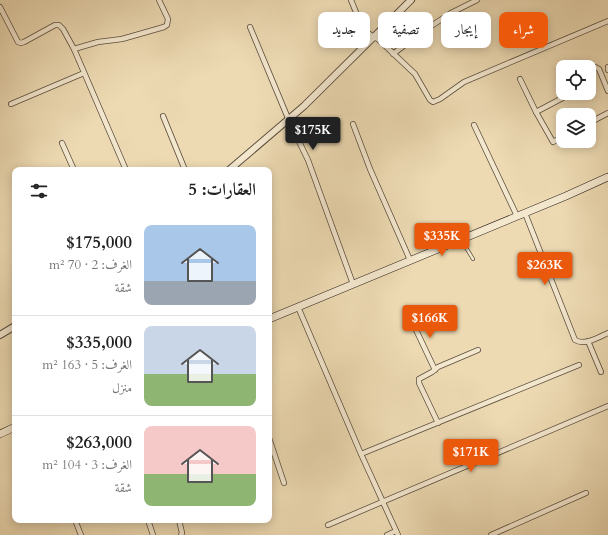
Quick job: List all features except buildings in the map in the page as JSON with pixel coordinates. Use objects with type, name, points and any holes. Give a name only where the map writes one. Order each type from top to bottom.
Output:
[{"type":"main road","points":[[272,318],[608,177]]},
{"type":"main road","points":[[0,434],[12,428]]},
{"type":"street","points":[[74,49],[98,42],[122,39],[164,27],[167,25],[168,19],[159,0]]},
{"type":"street","points":[[351,0],[362,27],[372,38],[378,39],[415,74],[430,100],[433,102],[440,99],[464,82],[608,21]]},
{"type":"street","points":[[232,167],[288,118],[304,106],[411,0]]},
{"type":"street","points":[[393,54],[419,34],[451,13],[477,0]]},
{"type":"street","points":[[0,7],[18,42],[24,42],[55,25],[59,25],[63,29],[74,49],[125,167]]},
{"type":"street","points":[[250,27],[288,118],[308,160],[353,284]]},
{"type":"street","points":[[596,68],[599,69],[608,91]]},
{"type":"street","points":[[11,104],[84,73]]},
{"type":"street","points":[[520,79],[553,142],[556,140]]},
{"type":"street","points":[[536,112],[559,100]]},
{"type":"street","points":[[596,118],[608,112]]},
{"type":"street","points":[[163,116],[184,167]]},
{"type":"street","points":[[353,124],[370,169],[410,260]]},
{"type":"street","points":[[474,125],[517,216]]},
{"type":"street","points":[[62,143],[73,167]]},
{"type":"street","points":[[525,212],[574,338],[577,342],[581,343],[608,333]]},
{"type":"street","points":[[298,307],[361,454],[397,533],[387,535]]},
{"type":"street","points":[[409,315],[435,370]]},
{"type":"street","points":[[0,334],[12,328]]},
{"type":"street","points":[[588,341],[601,372]]},
{"type":"street","points":[[438,423],[419,382],[420,378],[440,366],[478,350]]},
{"type":"street","points":[[361,454],[579,365]]},
{"type":"street","points":[[328,525],[608,406]]},
{"type":"street","points":[[272,447],[284,483]]},
{"type":"street","points":[[491,535],[586,493]]},
{"type":"street","points":[[76,523],[81,535]]},
{"type":"street","points":[[149,523],[153,535]]},
{"type":"street","points":[[180,523],[182,533],[181,535]]},
{"type":"lane","points":[[461,239],[472,260]]}]
